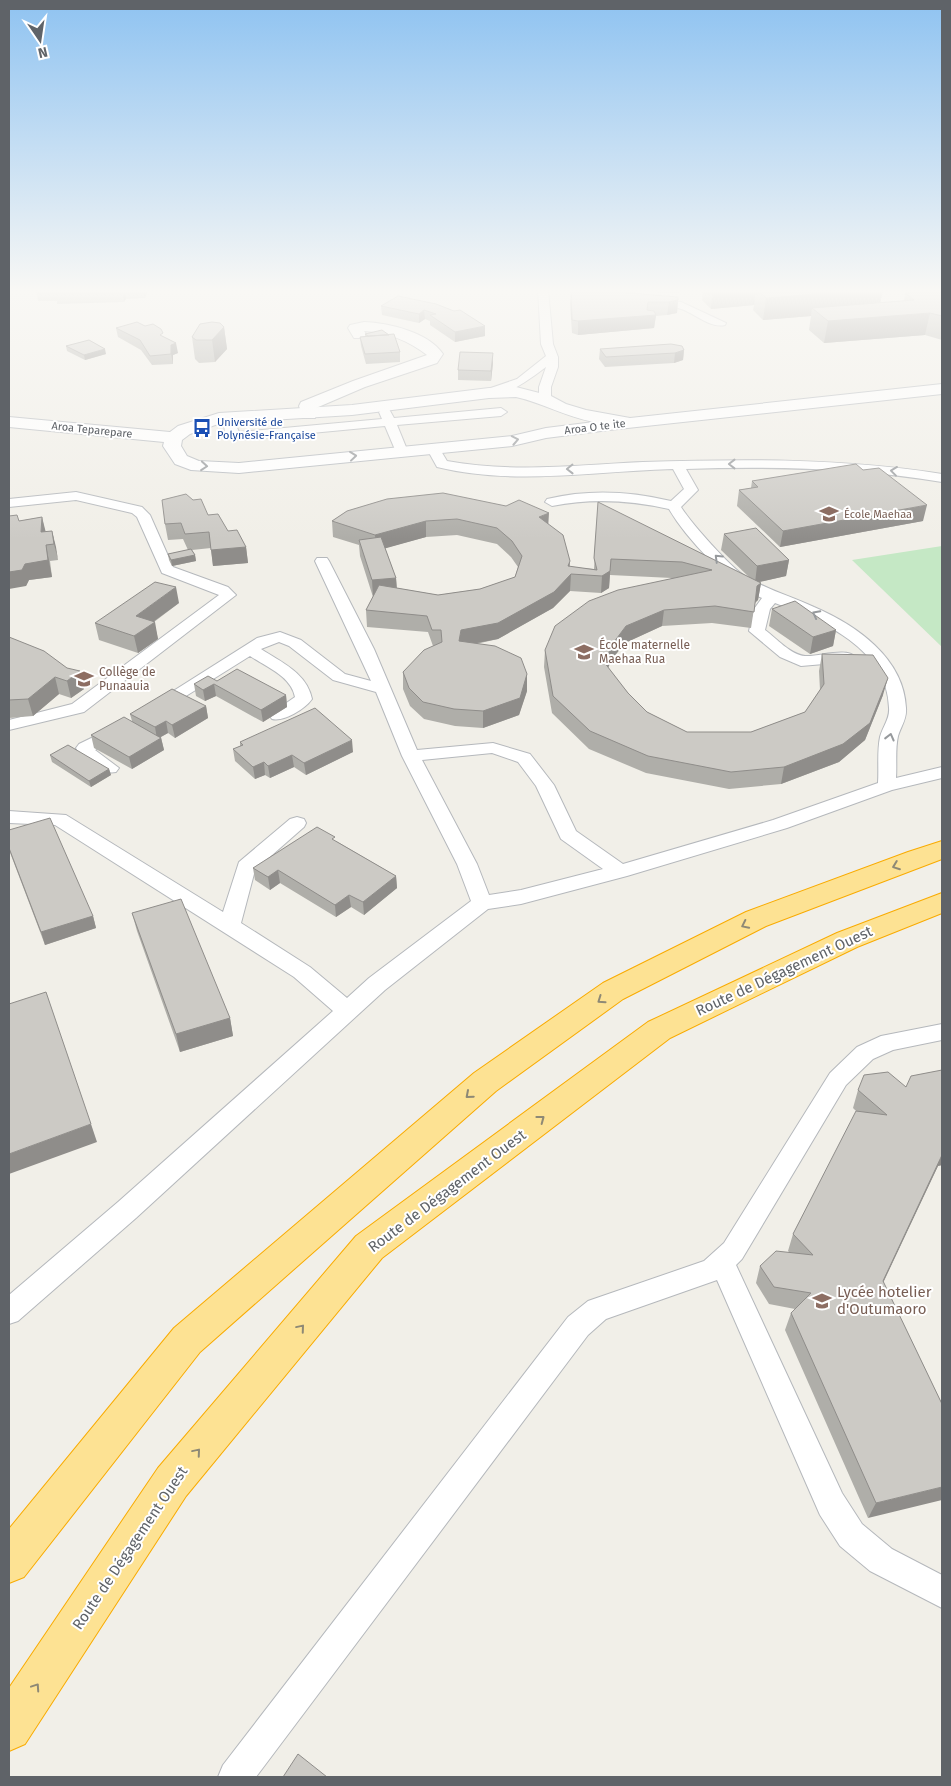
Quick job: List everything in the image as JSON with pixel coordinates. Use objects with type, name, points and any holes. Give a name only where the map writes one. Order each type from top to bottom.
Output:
[{"type":"highway","points":[[9,1562],[187,1340],[485,1082],[613,991],[756,920],[942,850]]},
{"type":"highway","name":"Route de Dégagement Ouest","points":[[9,1728],[172,1482],[369,1248],[659,1030],[847,940],[942,902]]},
{"type":"main road","points":[[309,414],[307,406],[328,395],[395,372]]},
{"type":"main road","name":"Aroa O te ite","points":[[174,438],[172,446],[181,460],[206,466],[239,468],[512,441],[546,433],[631,422],[942,389]]},
{"type":"main road","points":[[174,438],[184,430],[219,418],[309,414],[386,415],[516,392],[584,415],[631,422]]},
{"type":"main road","points":[[546,433],[562,419],[552,404]]},
{"type":"main road","name":"Aroa Teparepare","points":[[9,422],[174,438]]},
{"type":"lane","points":[[507,424],[491,396],[521,381],[532,372]]},
{"type":"lane","points":[[550,372],[544,387],[552,404]]},
{"type":"lane","points":[[230,424],[231,433],[237,436],[282,432],[386,415],[453,411],[501,412]]},
{"type":"lane","points":[[386,415],[402,452]]},
{"type":"lane","points":[[433,448],[442,464],[461,468],[572,469],[676,465],[846,465],[942,478]]},
{"type":"lane","points":[[674,506],[690,490],[676,465]]},
{"type":"lane","points":[[552,502],[593,494],[627,495],[674,506],[683,521],[737,578],[771,597],[809,610],[850,634],[871,650],[892,677],[898,707],[897,719],[889,737],[886,786]]},
{"type":"lane","points":[[9,503],[76,496],[137,510],[145,520],[166,570],[223,590],[228,595],[78,708],[9,725]]},
{"type":"lane","points":[[322,561],[366,649],[411,756],[468,864],[482,903]]},
{"type":"lane","points":[[771,597],[762,609],[757,631],[786,654],[801,661],[851,656],[871,650]]},
{"type":"lane","points":[[110,768],[87,752],[85,748],[252,650],[263,641],[280,637],[295,643],[339,677],[382,689]]},
{"type":"lane","points":[[252,650],[291,677],[302,689],[304,699],[278,715]]},
{"type":"lane","points":[[411,756],[492,748],[524,758],[545,785],[568,835],[620,871]]},
{"type":"lane","points":[[9,1312],[127,1210],[377,984],[482,903],[521,897],[620,871],[780,824],[886,786],[942,773]]},
{"type":"lane","points":[[9,817],[59,819],[302,972],[347,1010]]},
{"type":"lane","points":[[230,926],[246,867],[296,823]]},
{"type":"lane","points":[[235,1777],[578,1326],[597,1310],[713,1270],[733,1252],[838,1079],[865,1053],[889,1042],[942,1032]]},
{"type":"lane","points":[[722,1262],[831,1504],[851,1535],[881,1560],[942,1592]]},
{"type":"green space","points":[[942,546],[942,647],[852,560]]},
{"type":"building","name":"École Maehaa","points":[[856,464],[863,470],[879,468],[927,505],[783,531],[739,490],[758,487],[752,481]]},
{"type":"building","name":"École maternelle Maehaa Rua","points":[[443,493],[506,506],[519,500],[549,513],[539,517],[563,535],[570,561],[568,566],[597,570],[594,558],[598,502],[761,583],[757,586],[754,612],[715,606],[664,610],[626,626],[614,642],[604,662],[628,693],[647,712],[687,732],[751,732],[805,712],[824,684],[822,654],[873,655],[888,678],[870,723],[843,744],[784,767],[731,772],[648,756],[590,731],[553,696],[545,650],[555,626],[589,601],[618,590],[712,570],[682,562],[611,559],[610,571],[602,576],[571,574],[554,592],[498,623],[461,630],[459,641],[495,646],[521,658],[527,674],[520,698],[483,711],[454,709],[423,702],[409,688],[403,672],[424,650],[442,642],[441,630],[432,630],[427,616],[366,610],[379,585],[438,595],[480,589],[515,577],[522,556],[512,541],[497,528],[457,519],[426,521],[375,535],[332,521],[347,511],[387,499]]},
{"type":"building","points":[[186,494],[193,500],[201,499],[208,515],[218,514],[228,531],[237,530],[246,547],[211,550],[209,532],[185,534],[181,523],[165,524],[162,500]]},
{"type":"building","points":[[17,515],[19,521],[42,517],[41,532],[52,531],[54,544],[46,545],[48,560],[25,564],[22,570],[9,572],[9,516]]},
{"type":"building","points":[[756,528],[789,560],[757,566],[724,534]]},
{"type":"building","points":[[381,537],[396,578],[372,580],[359,540]]},
{"type":"building","points":[[191,549],[195,555],[171,560],[168,554]]},
{"type":"building","points":[[155,582],[176,587],[136,616],[155,622],[134,636],[95,623]]},
{"type":"building","points":[[795,601],[836,630],[813,637],[772,609]]},
{"type":"building","points":[[9,637],[44,651],[67,668],[80,671],[67,681],[55,677],[28,699],[9,700]]},
{"type":"building","points":[[237,669],[286,695],[261,710],[214,684],[203,690],[194,684],[208,676],[217,681]]},
{"type":"building","points":[[172,689],[206,706],[172,725],[166,721],[155,727],[130,714]]},
{"type":"building","points":[[315,708],[352,740],[304,763],[292,755],[268,766],[264,762],[253,767],[233,749],[243,745],[240,742]]},
{"type":"building","points":[[124,717],[161,738],[129,757],[91,735]]},
{"type":"building","points":[[68,745],[109,769],[89,781],[50,755]]},
{"type":"building","points":[[50,818],[93,916],[41,932],[9,848],[9,830]]},
{"type":"building","points":[[317,827],[335,837],[332,839],[396,876],[363,902],[349,895],[335,905],[278,870],[268,877],[253,868]]},
{"type":"building","points":[[181,899],[230,1018],[176,1034],[132,913]]},
{"type":"building","points":[[46,992],[91,1124],[9,1154],[9,1004]]},
{"type":"building","name":"Lycée hotelier d'Outumaoro","points":[[942,1070],[942,1155],[883,1281],[942,1404],[942,1487],[876,1503],[791,1313],[811,1293],[774,1287],[760,1266],[776,1251],[813,1255],[793,1234],[856,1111],[887,1115],[858,1090],[864,1075],[888,1072],[906,1087],[911,1076]]},
{"type":"building","points":[[298,1754],[327,1777],[283,1777]]},
{"type":"place","name":"Université de Polynésie-Française","points":[[202,428]]},
{"type":"place","name":"École Maehaa","points":[[829,514]]},
{"type":"place","name":"École maternelle Maehaa Rua","points":[[584,652]]},
{"type":"place","name":"Collège de Punaauia","points":[[84,679]]},
{"type":"place","name":"Lycée hotelier d'Outumaoro","points":[[822,1301]]}]
